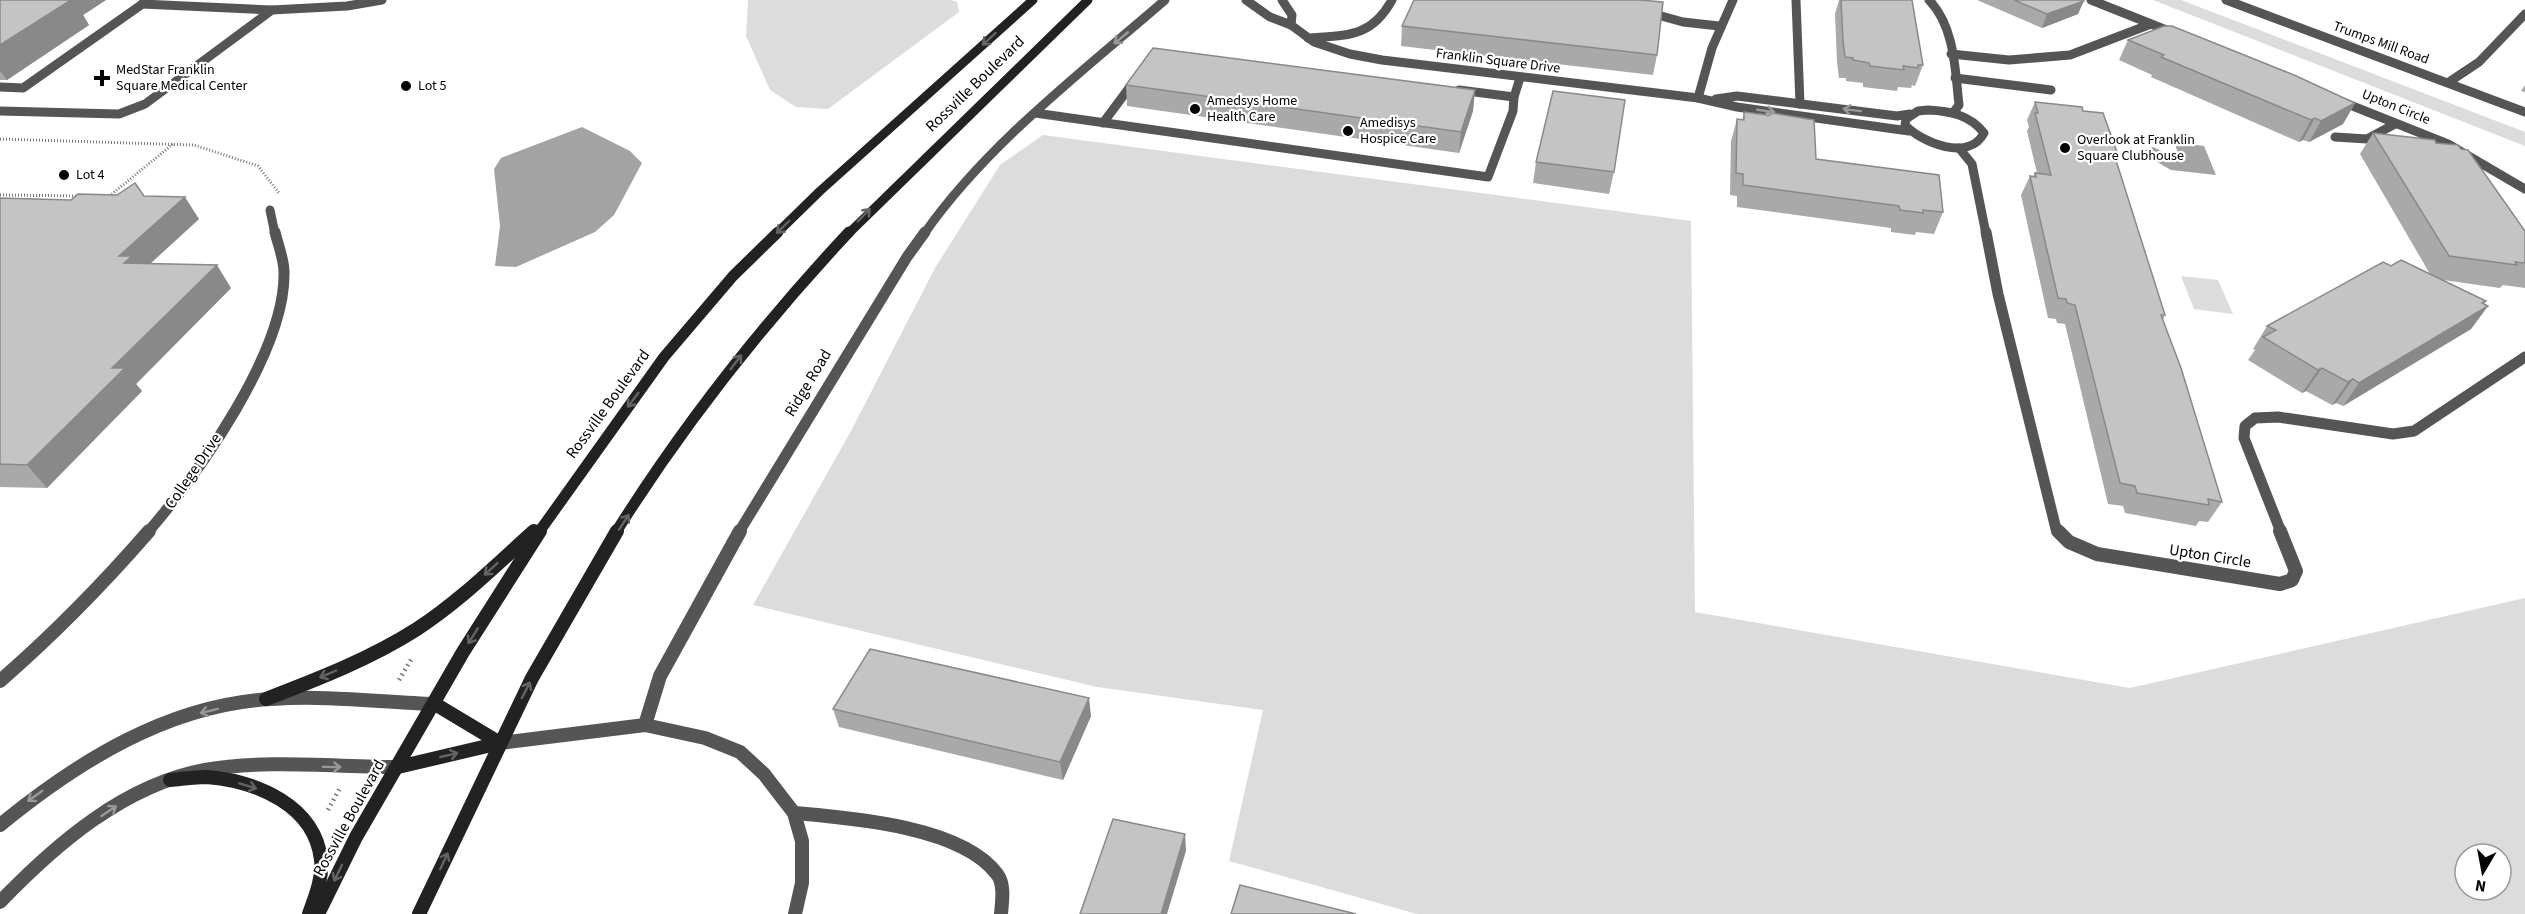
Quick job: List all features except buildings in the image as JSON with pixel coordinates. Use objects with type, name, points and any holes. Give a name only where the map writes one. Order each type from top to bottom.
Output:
[{"type":"main road","name":"Rossville Boulevard","points":[[318,914],[356,837],[469,642],[550,516],[664,357],[733,276],[820,191],[1033,0]]},
{"type":"main road","name":"Rossville Boulevard","points":[[419,914],[500,742],[550,644],[660,466],[744,351],[794,291],[861,219],[1088,0]]},
{"type":"main road","points":[[266,699],[349,665],[387,647],[416,629],[469,590],[550,516]]},
{"type":"main road","points":[[435,704],[500,742]]},
{"type":"main road","points":[[398,767],[500,742]]},
{"type":"main road","points":[[170,780],[211,777],[244,784],[275,795],[291,804],[308,822],[317,841],[321,861],[319,882],[309,914]]},
{"type":"street","points":[[0,87],[23,88],[145,2],[272,10],[347,6],[382,0]]},
{"type":"street","name":"Ridge Road","points":[[645,725],[660,676],[700,599],[907,257],[943,206],[976,169],[1035,113],[1166,0]]},
{"type":"street","name":"Franklin Square Drive","points":[[1246,0],[1270,17],[1291,25],[1308,38],[1350,54],[1520,78],[1698,98],[1737,107],[1909,131],[1936,145],[1959,148]]},
{"type":"street","points":[[1282,0],[1292,15],[1291,25]]},
{"type":"street","points":[[1308,38],[1349,33],[1372,27],[1392,0]]},
{"type":"street","points":[[1698,98],[1702,76],[1719,26],[1733,0]]},
{"type":"street","points":[[1796,0],[1800,104]]},
{"type":"street","points":[[1929,0],[1944,21],[1959,105],[1953,113],[1974,122],[1984,134],[1983,139],[1978,143],[1959,148]]},
{"type":"street","points":[[2091,0],[2183,37]]},
{"type":"street","name":"Trumps Mill Road","points":[[2226,0],[2525,112]]},
{"type":"street","points":[[0,111],[119,114],[145,104],[272,10]]},
{"type":"street","points":[[1640,10],[1683,22],[1719,26]]},
{"type":"street","points":[[2449,82],[2479,62],[2525,14]]},
{"type":"street","points":[[1951,54],[2008,60],[2070,55],[2151,24]]},
{"type":"street","points":[[1103,123],[1139,74]]},
{"type":"street","points":[[1035,113],[1488,177],[1513,111],[1514,97],[1520,78]]},
{"type":"street","points":[[1955,78],[2052,90]]},
{"type":"street","points":[[1444,88],[1514,97]]},
{"type":"street","name":"Franklin Square Drive","points":[[1709,100],[1737,96],[1897,116],[1928,110],[1953,113]]},
{"type":"street","name":"Upton Circle","points":[[2332,98],[2448,144],[2525,189]]},
{"type":"street","points":[[1909,131],[1905,125],[1910,114]]},
{"type":"street","points":[[2335,137],[2367,139],[2395,124]]},
{"type":"street","name":"Upton Circle","points":[[1959,148],[1972,164],[1998,294],[2056,529],[2069,542],[2097,554],[2280,584],[2292,580],[2296,571],[2244,438],[2245,426],[2255,418],[2278,417],[2393,434],[2414,431],[2525,357]]},
{"type":"street","name":"College Drive","points":[[0,681],[38,648],[112,574],[164,515],[214,443],[256,373],[278,317],[284,272],[270,210]]},
{"type":"street","points":[[0,825],[63,776],[150,729],[192,715],[266,699],[435,704]]},
{"type":"street","points":[[500,742],[645,725],[705,738],[740,752],[764,774],[794,813],[802,841],[802,883],[795,914]]},
{"type":"street","points":[[0,902],[33,867],[77,832],[118,805],[170,780],[198,772],[252,766],[398,767]]},
{"type":"street","points":[[794,813],[853,818],[934,836],[972,851],[998,874],[1003,895],[1001,914]]},
{"type":"path","points":[[0,139],[194,145],[258,166],[283,201]]},
{"type":"path","points":[[104,201],[174,143]]},
{"type":"path","points":[[0,195],[86,196]]},
{"type":"path","points":[[395,688],[417,649]]},
{"type":"path","points":[[328,810],[345,777]]},
{"type":"shaded area","points":[[748,0],[951,0],[957,2],[959,12],[828,109],[796,107],[770,90],[746,36]]},
{"type":"shaded area","points":[[2153,0],[2181,0],[2525,132],[2525,146]]},
{"type":"shaded area","points":[[582,127],[630,151],[642,163],[614,215],[595,232],[516,267],[495,266],[500,226],[494,169],[501,158]]},
{"type":"shaded area","points":[[1043,135],[1691,221],[1695,612],[2130,688],[2525,598],[2525,914],[1417,914],[1229,861],[1263,710],[1097,687],[753,605],[851,431],[935,268],[1000,165]]},
{"type":"shaded area","points":[[2174,142],[2204,146],[2216,175],[2171,170],[2140,152],[2153,147],[2180,158]]},
{"type":"shaded area","points":[[2181,276],[2218,280],[2233,314],[2194,309]]},
{"type":"place","name":"MedStar Franklin Square Medical Center","points":[[102,78]]},
{"type":"place","name":"Lot 5","points":[[406,86]]},
{"type":"place","name":"Amedsys Home Health Care","points":[[1195,109]]},
{"type":"place","name":"Amedisys Hospice Care","points":[[1348,131]]},
{"type":"place","name":"Overlook at Franklin Square Clubhouse","points":[[2065,148]]},
{"type":"place","name":"Lot 4","points":[[64,175]]}]
